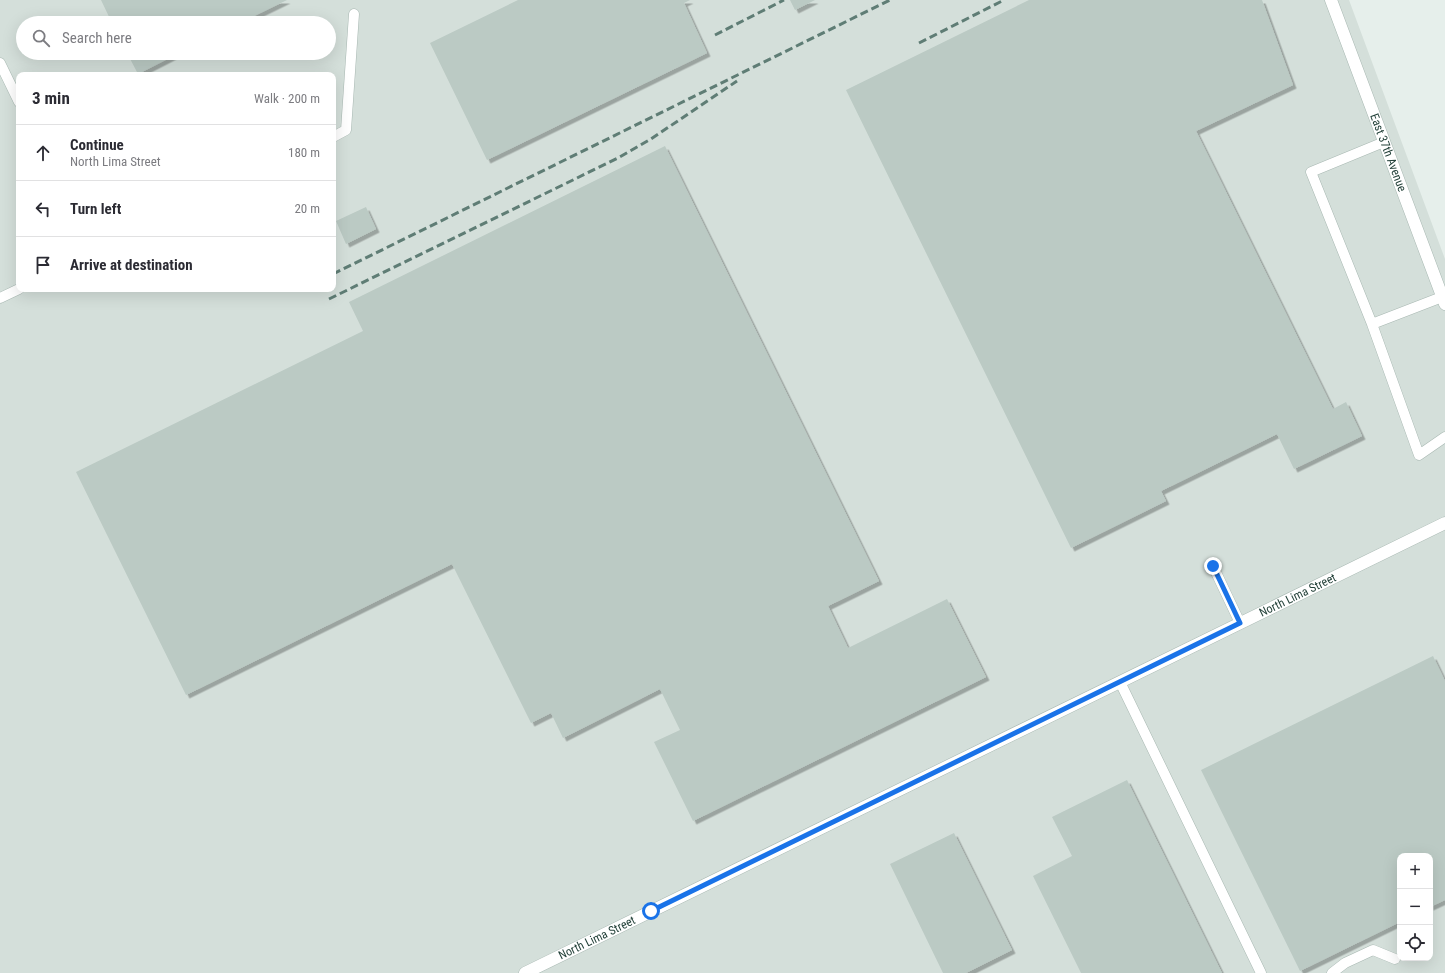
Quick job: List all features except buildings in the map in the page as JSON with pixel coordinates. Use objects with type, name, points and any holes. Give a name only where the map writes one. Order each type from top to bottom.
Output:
[{"type":"street","name":"East 37th Avenue","points":[[1331,0],[1444,300]]},
{"type":"street","name":"North Lima Street","points":[[525,973],[1445,522]]},
{"type":"lane","points":[[336,135],[346,130],[354,14]]},
{"type":"lane","points":[[0,63],[16,96]]},
{"type":"lane","points":[[1384,142],[1311,172],[1372,324],[1419,455],[1445,437]]},
{"type":"lane","points":[[0,298],[16,290]]},
{"type":"lane","points":[[1372,324],[1444,300]]},
{"type":"lane","points":[[1213,566],[1240,623]]},
{"type":"lane","points":[[1120,682],[1261,973]]},
{"type":"lane","points":[[1332,973],[1345,963],[1373,950],[1395,959]]},
{"type":"shaded area","points":[[0,0],[1349,0],[1445,259],[1445,973],[0,973]]},
{"type":"railway","points":[[715,35],[784,0]]},
{"type":"railway","points":[[336,273],[890,0]]},
{"type":"railway","points":[[919,43],[1004,0]]},
{"type":"railway","points":[[329,299],[618,158],[651,139],[737,81]]},
{"type":"route","points":[[651,911],[1240,623],[1213,566]]}]
